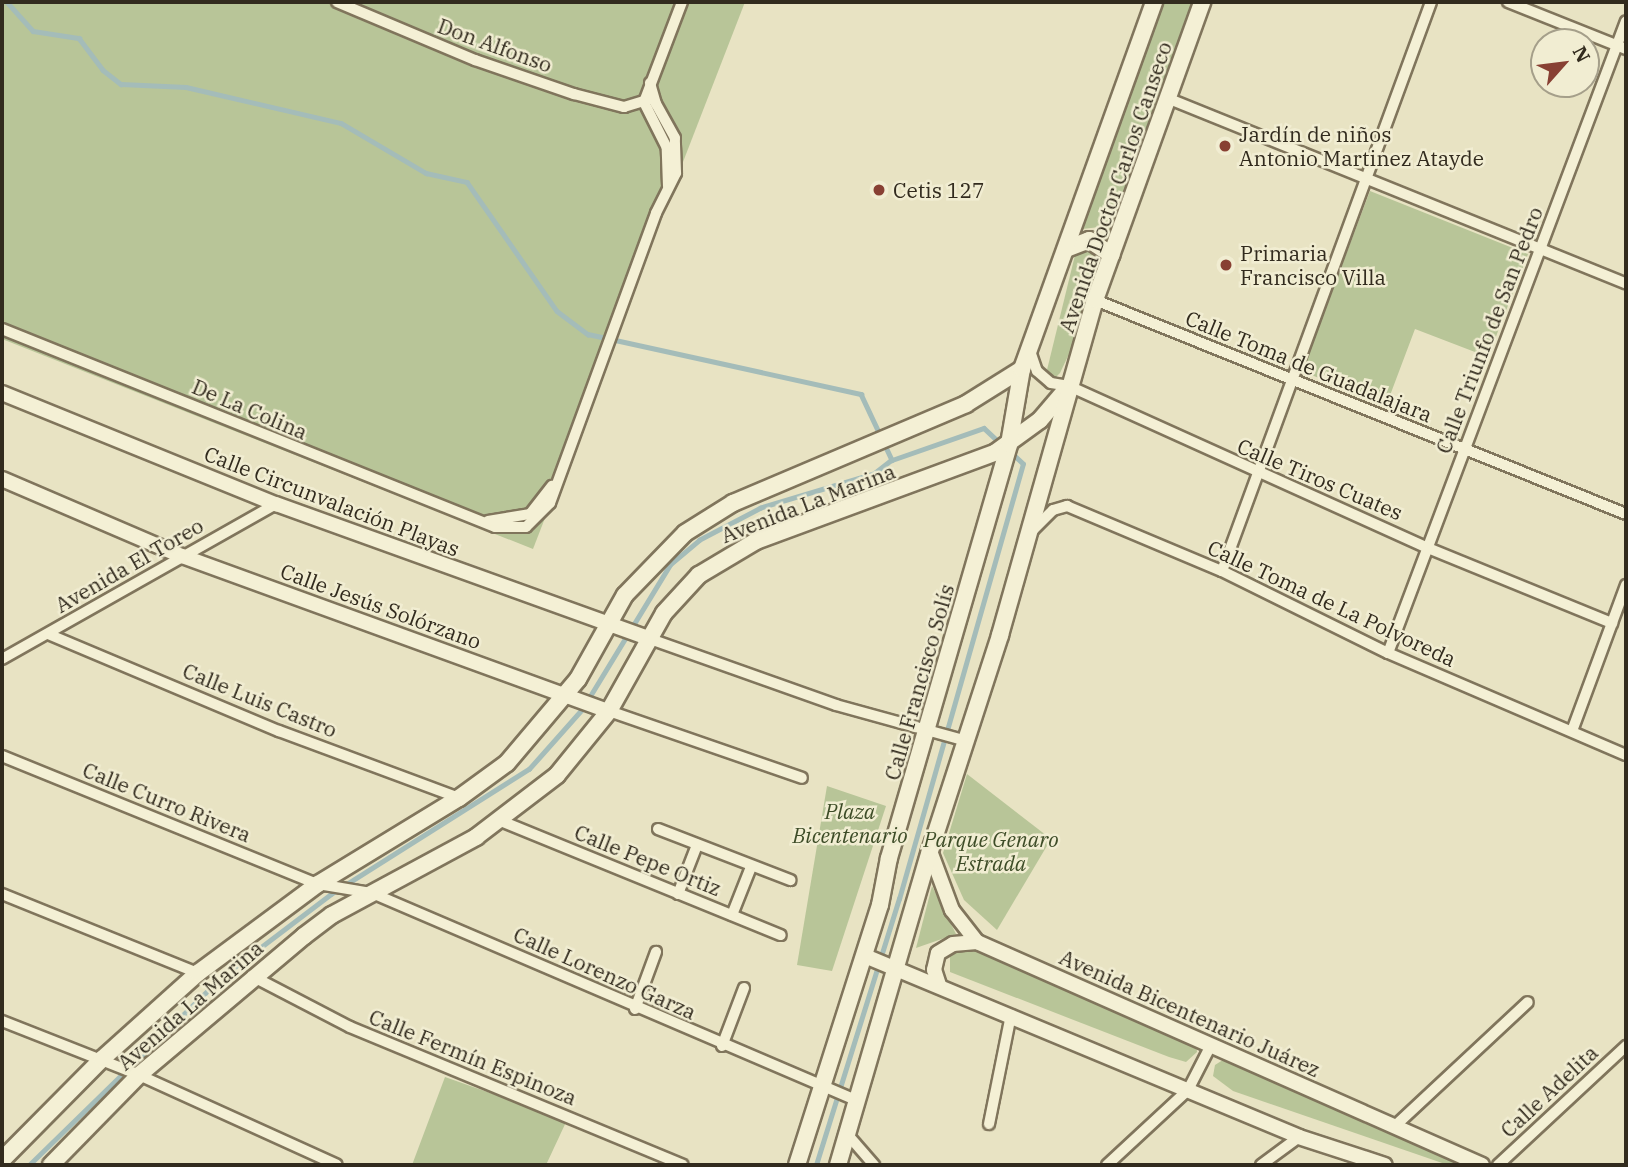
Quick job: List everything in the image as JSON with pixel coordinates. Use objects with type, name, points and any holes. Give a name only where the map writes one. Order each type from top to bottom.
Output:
[{"type":"main road","name":"Avenida Doctor Carlos Canseco","points":[[1023,369],[1154,2]]},
{"type":"main road","name":"Avenida Doctor Carlos Canseco","points":[[1069,386],[1095,300],[1202,2]]},
{"type":"main road","points":[[1066,249],[1089,240],[1112,255]]},
{"type":"main road","name":"Avenida La Marina","points":[[2,1160],[103,1059],[198,973],[317,884],[459,798],[507,763],[565,696],[640,575],[667,547],[710,514],[949,412],[1023,369]]},
{"type":"main road","name":"Calle Francisco Solís","points":[[797,1165],[865,956],[889,858],[1008,450],[1023,369]]},
{"type":"main road","points":[[838,1165],[898,970],[930,850],[967,741],[1035,514],[1069,386]]},
{"type":"main road","name":"Avenida La Marina","points":[[51,1165],[139,1075],[252,976],[332,915],[501,821],[558,775],[609,711],[679,595],[720,559],[756,541],[1008,450],[1040,420],[1069,386]]},
{"type":"street","name":"Don Alfonso","points":[[337,2],[475,60],[574,94],[624,107],[649,100]]},
{"type":"street","points":[[649,100],[650,83],[682,2]]},
{"type":"street","points":[[1222,571],[1431,2]]},
{"type":"street","points":[[1508,2],[1622,48]]},
{"type":"street","name":"Calle Triunfo de San Pedro","points":[[1388,653],[1541,248],[1622,48],[1626,21]]},
{"type":"street","points":[[1167,98],[1626,283]]},
{"type":"street","name":"De La Colina","points":[[2,329],[485,521],[530,514],[555,481],[668,187],[667,148],[649,100]]},
{"type":"street","name":"Calle Toma de Guadalajara","points":[[1095,300],[1626,514]]},
{"type":"street","name":"Calle Tiros Cuates","points":[[1030,351],[1042,378],[1069,386],[1428,548],[1612,623]]},
{"type":"street","name":"Calle Circunvalación Playas","points":[[2,394],[276,504],[650,639]]},
{"type":"street","name":"Calle Jesús Solórzano","points":[[2,480],[182,556],[565,696]]},
{"type":"street","name":"Avenida El Toreo","points":[[2,659],[276,504]]},
{"type":"street","name":"Calle Toma de La Polvoreda","points":[[1029,534],[1053,510],[1067,506],[1222,571],[1388,653],[1626,755]]},
{"type":"street","points":[[1572,731],[1626,585]]},
{"type":"street","name":"Calle Luis Castro","points":[[48,634],[279,731],[459,798]]},
{"type":"street","points":[[650,639],[835,705],[967,741]]},
{"type":"street","points":[[565,696],[802,778]]},
{"type":"street","name":"Calle Curro Rivera","points":[[2,756],[317,884]]},
{"type":"street","name":"Calle Pepe Ortiz","points":[[501,821],[781,935]]},
{"type":"street","points":[[658,829],[790,880]]},
{"type":"street","points":[[678,894],[697,845]]},
{"type":"street","name":"Avenida Bicentenario Juárez","points":[[930,850],[952,910],[977,942],[1482,1165]]},
{"type":"street","points":[[732,915],[751,867]]},
{"type":"street","points":[[317,884],[372,893]]},
{"type":"street","name":"Calle Lorenzo Garza","points":[[372,893],[529,958],[635,1009],[822,1089],[858,1101]]},
{"type":"street","points":[[2,894],[198,973]]},
{"type":"street","points":[[939,985],[934,970],[938,953],[953,944],[977,942]]},
{"type":"street","points":[[635,1009],[656,952]]},
{"type":"street","points":[[865,956],[1298,1137],[1385,1165]]},
{"type":"street","name":"Calle Fermín Espinoza","points":[[252,976],[350,1027],[683,1165]]},
{"type":"street","points":[[722,1046],[744,988]]},
{"type":"street","points":[[1396,1125],[1528,1002]]},
{"type":"street","points":[[989,1124],[1011,1015]]},
{"type":"street","points":[[2,1021],[103,1059],[337,1165]]},
{"type":"street","name":"Calle Adelita","points":[[1498,1165],[1626,1046]]},
{"type":"street","points":[[1107,1165],[1188,1090],[1210,1047]]},
{"type":"street","points":[[848,1135],[874,1165]]},
{"type":"street","points":[[1261,1165],[1298,1137]]},
{"type":"green space","points":[[2,2],[745,2],[533,549],[2,339]]},
{"type":"green space","points":[[1163,2],[1197,2],[1112,241],[1100,227],[1082,229]]},
{"type":"green space","points":[[1370,191],[1528,254],[1488,357],[1415,329],[1386,406],[1302,371]]},
{"type":"green space","points":[[1087,245],[1099,255],[1078,335],[1060,373],[1053,380],[1046,374],[1076,251]]},
{"type":"green space","name":"Parque Genaro Estrada","points":[[967,774],[1051,839],[997,930],[964,900],[943,853]]},
{"type":"green space","name":"Plaza Bicentenario","points":[[827,786],[886,806],[832,971],[797,965]]},
{"type":"green space","points":[[932,886],[956,934],[916,948]]},
{"type":"green space","points":[[979,948],[1196,1044],[1197,1052],[1186,1062],[1169,1057],[950,972],[950,956],[956,951]]},
{"type":"green space","points":[[1226,1058],[1482,1165],[1448,1165],[1233,1091],[1213,1076],[1215,1065]]},
{"type":"green space","points":[[445,1077],[567,1120],[546,1165],[412,1165]]},
{"type":"waterway","points":[[7,2],[33,31],[79,38],[103,70],[121,84],[186,87],[341,123],[426,173],[467,182],[557,311],[588,334],[861,394],[892,460],[874,474],[761,508],[700,540],[671,564],[589,699]]},
{"type":"waterway","points":[[892,460],[984,428],[1002,445]]},
{"type":"waterway","points":[[816,1165],[899,899],[1023,464],[1011,453]]},
{"type":"waterway","points":[[29,1165],[224,975],[331,894],[529,769],[584,707]]},
{"type":"place","name":"Jardín de niños Antonio Martinez Atayde","points":[[1225,146]]},
{"type":"place","name":"Cetis 127","points":[[879,190]]},
{"type":"place","name":"Primaria Francisco Villa","points":[[1226,265]]}]
